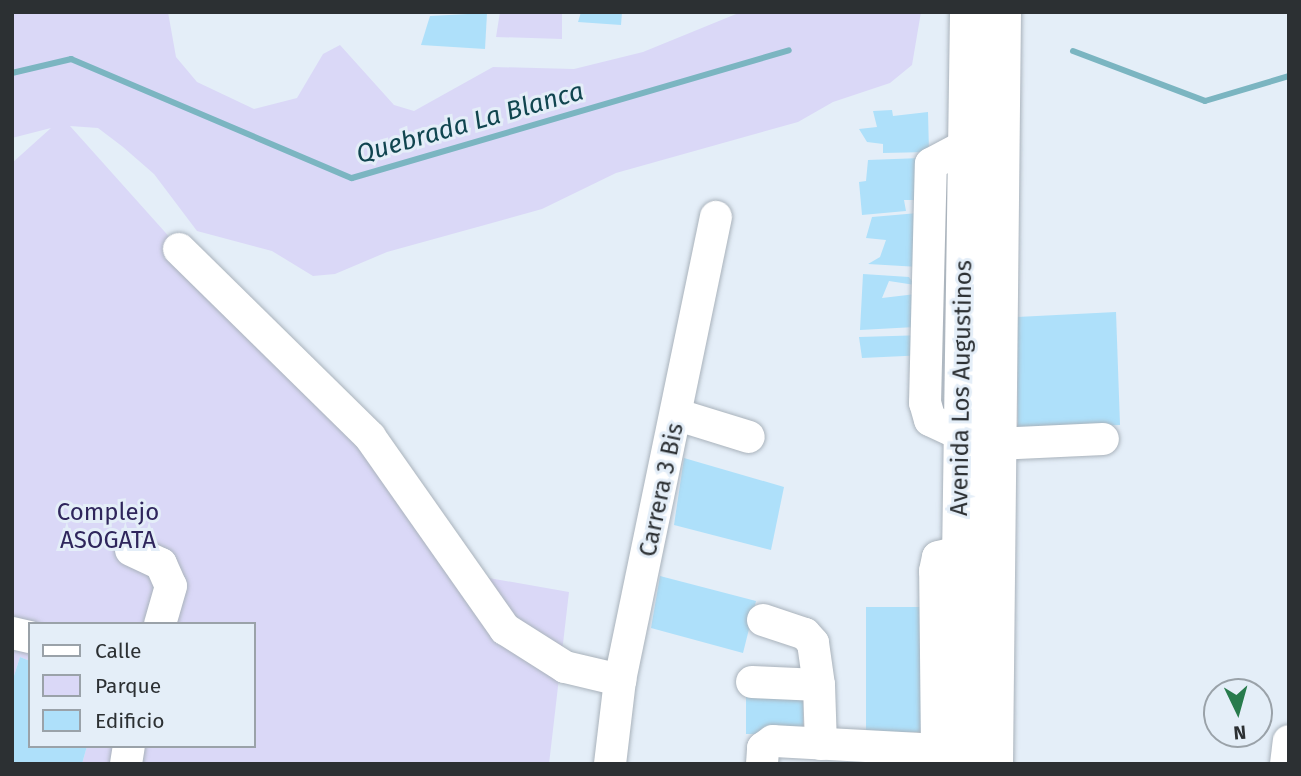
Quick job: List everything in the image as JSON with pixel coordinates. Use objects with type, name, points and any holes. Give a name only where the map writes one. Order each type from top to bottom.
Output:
[{"type":"main road","name":"Avenida Los Augustinos","points":[[969,12],[965,145],[993,764]]},
{"type":"main road","name":"Avenida Los Augustinos","points":[[940,756],[960,552],[979,440],[1002,12]]},
{"type":"street","name":"Carrera 3 Bis","points":[[610,764],[620,680],[678,415],[716,217]]},
{"type":"street","points":[[179,249],[370,437],[505,629],[565,667],[620,680]]},
{"type":"street","points":[[678,415],[749,437]]},
{"type":"street","points":[[979,440],[1103,439]]},
{"type":"street","points":[[131,550],[160,564],[171,586],[161,622]]},
{"type":"street","points":[[763,620],[805,634],[813,643],[819,685],[821,744]]},
{"type":"street","points":[[752,682],[819,685]]},
{"type":"street","points":[[1286,764],[1289,741]]},
{"type":"street","points":[[762,764],[768,742],[821,744],[940,756]]},
{"type":"green space","name":"Complejo ASOGATA","points":[[12,12],[168,12],[176,57],[197,82],[254,109],[297,98],[323,54],[340,45],[394,105],[414,111],[493,67],[574,69],[643,52],[741,12],[921,12],[912,65],[890,83],[833,102],[798,122],[616,173],[542,209],[387,252],[335,274],[313,276],[272,251],[197,231],[154,174],[123,147],[98,128],[70,126],[472,575],[569,592],[549,764],[82,764],[86,748],[256,748],[256,622],[28,622],[28,660],[20,657],[12,682],[12,163],[51,128],[12,138]]},
{"type":"green space","points":[[500,12],[562,12],[562,39],[496,37]]},
{"type":"building","points":[[581,12],[622,12],[621,25],[578,22]]},
{"type":"building","points":[[487,13],[485,49],[421,45],[430,16]]},
{"type":"building","points":[[892,110],[893,116],[928,112],[929,152],[883,153],[883,144],[867,142],[859,129],[877,127],[873,111]]},
{"type":"building","points":[[921,158],[920,200],[904,200],[906,211],[862,215],[859,182],[866,181],[868,160]]},
{"type":"building","points":[[918,213],[919,267],[868,264],[880,257],[886,240],[866,238],[872,217]]},
{"type":"building","points":[[863,274],[909,277],[915,285],[889,281],[882,298],[916,294],[915,327],[860,330]]},
{"type":"building","points":[[1116,312],[1120,425],[1018,429],[1017,317]]},
{"type":"building","points":[[926,335],[926,355],[862,358],[859,337]]},
{"type":"building","points":[[684,458],[784,487],[771,550],[674,525]]},
{"type":"building","points":[[660,576],[756,601],[743,653],[651,628]]},
{"type":"building","points":[[866,607],[928,607],[928,732],[866,732]]},
{"type":"building","points":[[20,657],[28,660],[28,748],[86,748],[82,764],[12,764],[12,682]]},
{"type":"building","points":[[746,696],[803,696],[803,734],[746,734]]},
{"type":"waterway","name":"Quebrada La Blanca","points":[[12,73],[71,59],[352,178],[789,50]]},
{"type":"waterway","name":"Quebrada La Blanca","points":[[1073,51],[1205,101],[1289,76]]}]
